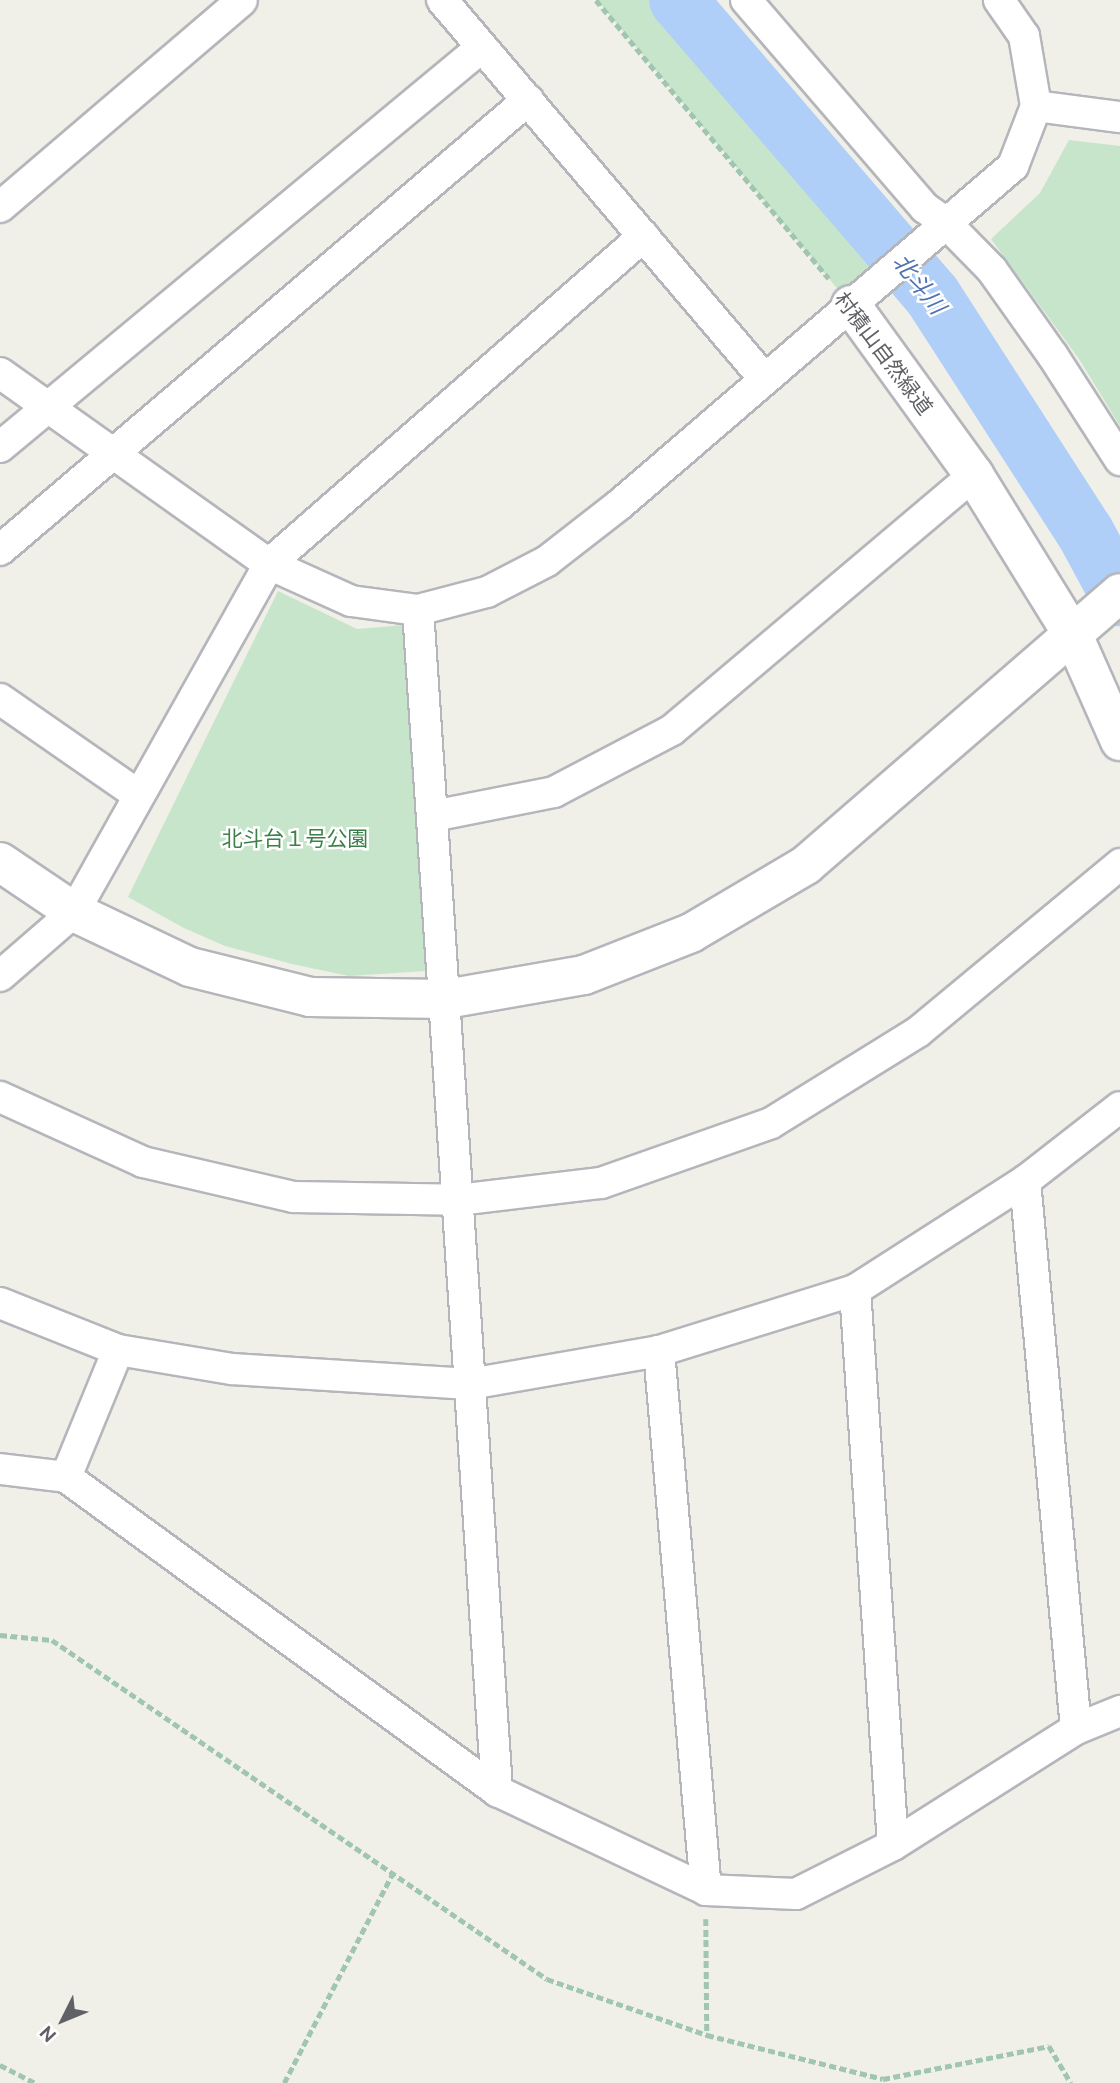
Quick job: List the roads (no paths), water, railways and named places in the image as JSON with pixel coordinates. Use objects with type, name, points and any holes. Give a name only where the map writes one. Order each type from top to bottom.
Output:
[{"type":"street","points":[[0,207],[242,0]]},
{"type":"street","points":[[442,0],[765,379]]},
{"type":"street","points":[[746,0],[925,208],[937,230],[992,270],[1053,356],[1120,460]]},
{"type":"street","points":[[0,373],[269,564],[351,601],[418,610],[487,592],[547,561],[619,505],[1013,166],[1036,106],[1024,36],[999,0]]},
{"type":"street","points":[[0,447],[482,47]]},
{"type":"street","points":[[0,550],[528,100]]},
{"type":"street","points":[[1036,106],[1120,117]]},
{"type":"street","points":[[0,976],[74,912],[269,564],[643,236]]},
{"type":"street","name":"村積山自然緑道","points":[[859,298],[974,475],[1081,627],[1120,741]]},
{"type":"street","points":[[433,816],[554,792],[636,751],[671,730],[974,475]]},
{"type":"street","points":[[0,862],[74,912],[190,967],[310,997],[446,999],[584,975],[691,933],[806,865],[1120,593]]},
{"type":"street","points":[[418,610],[497,1791]]},
{"type":"street","points":[[0,699],[138,794]]},
{"type":"street","points":[[0,1097],[143,1162],[294,1197],[458,1200],[601,1183],[771,1123],[918,1032],[1120,864]]},
{"type":"street","points":[[0,1303],[118,1350],[232,1369],[470,1384],[659,1352],[855,1290],[1025,1181],[1120,1107]]},
{"type":"street","points":[[1025,1181],[1076,1729]]},
{"type":"street","points":[[855,1290],[893,1845]]},
{"type":"street","points":[[66,1477],[118,1350]]},
{"type":"street","points":[[659,1352],[706,1890]]},
{"type":"street","points":[[0,1469],[66,1477],[497,1791],[706,1890],[796,1894],[893,1845],[1076,1729],[1120,1712]]},
{"type":"waterway","name":"北斗川","points":[[678,0],[932,295],[1085,532],[1120,597]]},
{"type":"park label","name":"北斗台１号公園","points":[[295,838]]}]
